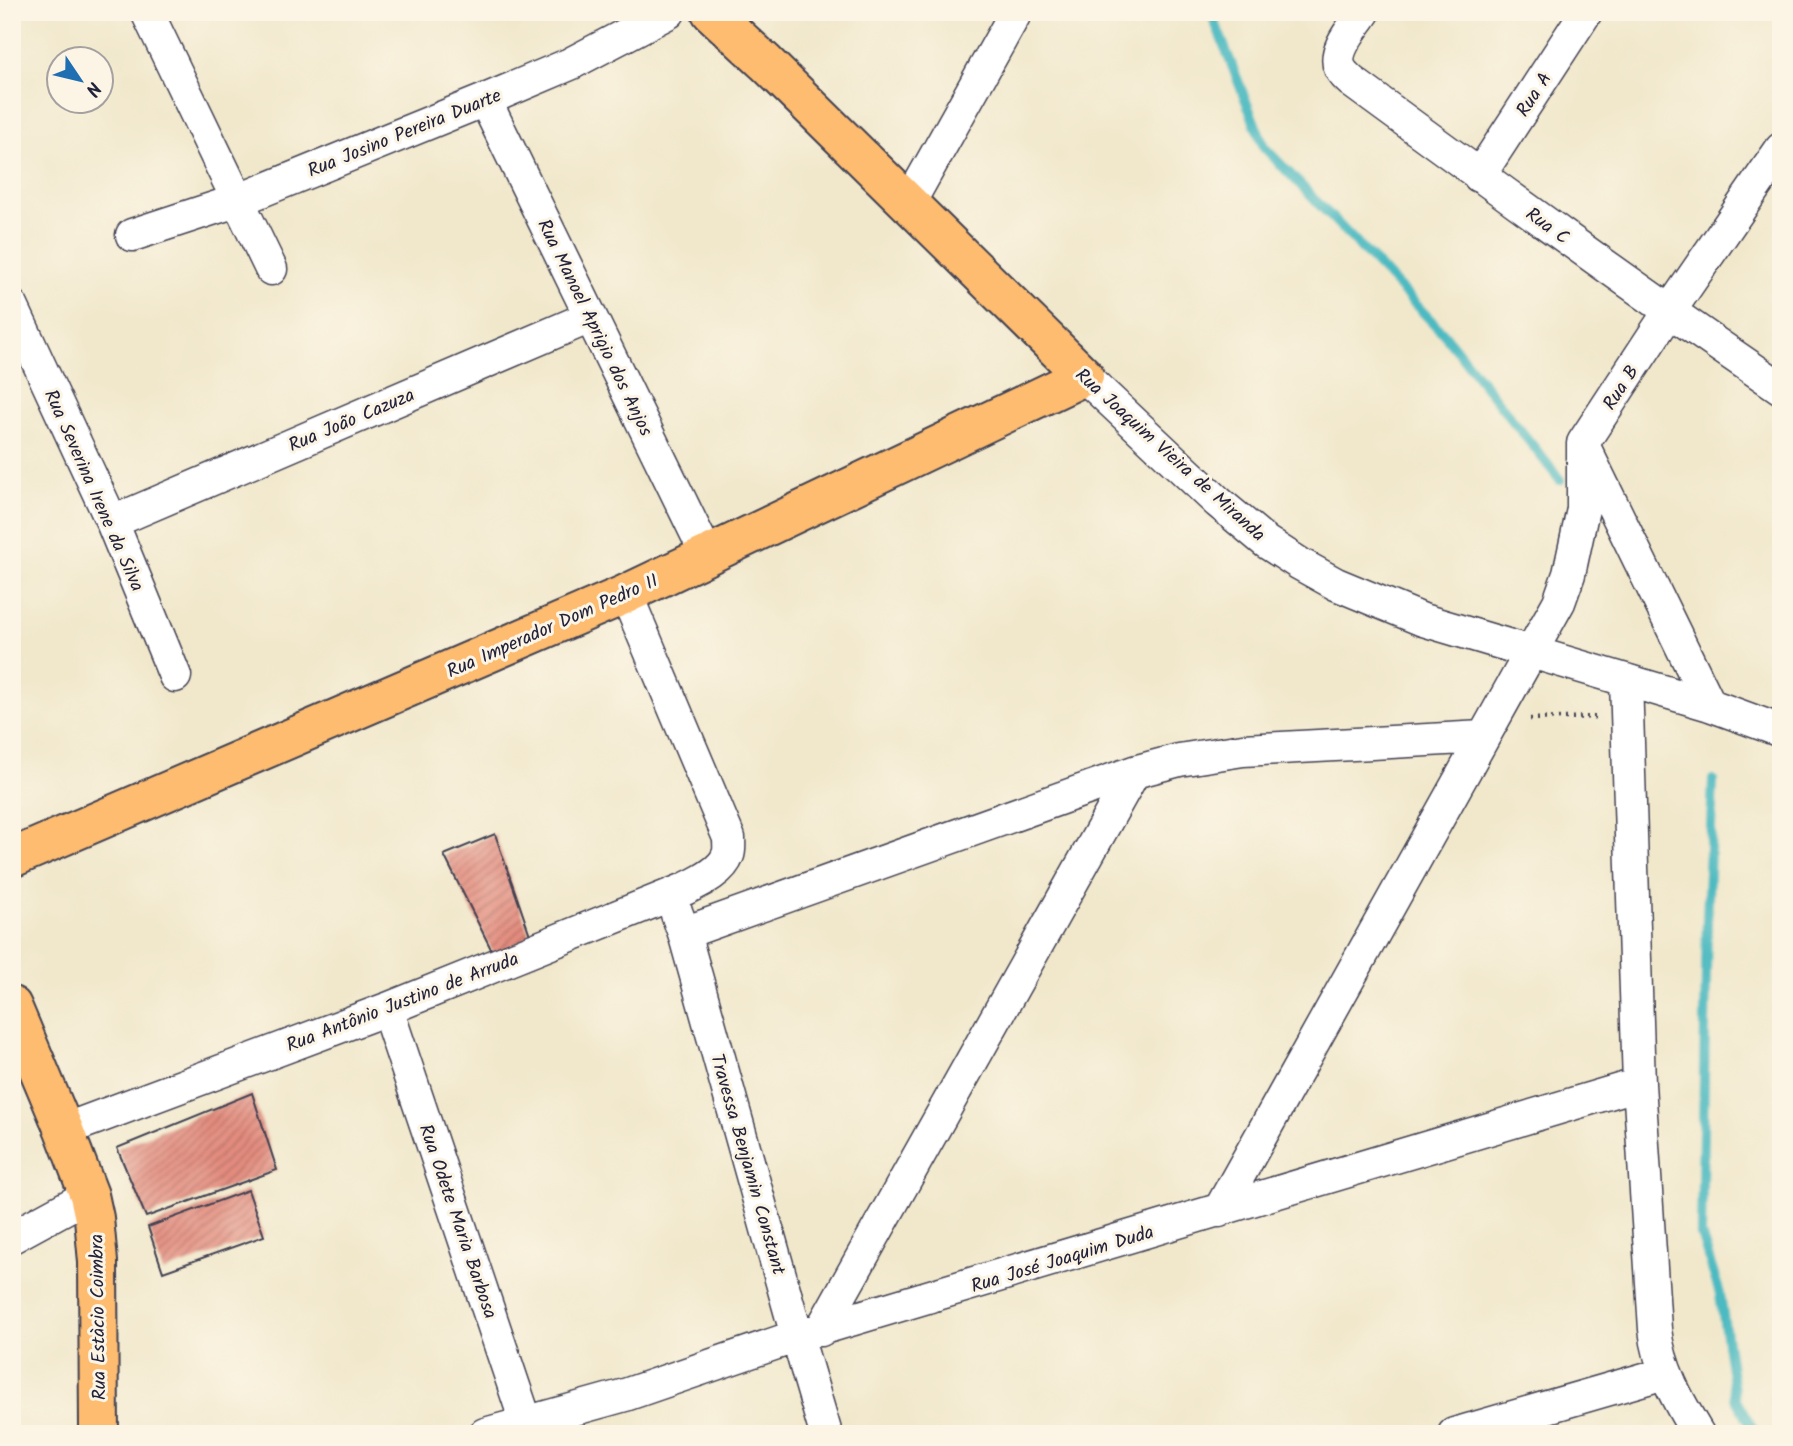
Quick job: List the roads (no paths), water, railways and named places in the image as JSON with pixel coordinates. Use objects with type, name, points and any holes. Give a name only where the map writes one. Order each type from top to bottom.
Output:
[{"type":"main road","name":"Rua Joaquim Vieira de Miranda","points":[[711,12],[1084,376]]},
{"type":"main road","name":"Rua Imperador Dom Pedro II","points":[[12,858],[626,594],[1084,376]]},
{"type":"main road","name":"Rua Estàcio Coimbra","points":[[12,1006],[64,1130],[89,1195],[94,1219],[98,1262],[99,1434]]},
{"type":"street","points":[[147,12],[271,269]]},
{"type":"street","name":"Rua Josino Pereira Duarte","points":[[132,235],[239,200],[485,100],[570,64],[669,12]]},
{"type":"street","points":[[909,203],[1016,12]]},
{"type":"street","name":"Rua C","points":[[1364,12],[1342,45],[1338,60],[1341,70],[1351,81],[1669,312],[1781,388]]},
{"type":"street","name":"Rua A","points":[[1479,176],[1586,12]]},
{"type":"street","name":"Rua Manoel Aprigio dos Anjos","points":[[485,100],[707,555]]},
{"type":"street","name":"Rua B","points":[[1583,443],[1781,149]]},
{"type":"street","name":"Rua Severina Irene da Silva","points":[[12,306],[112,522],[175,676]]},
{"type":"street","name":"Rua João Cazuza","points":[[112,522],[590,317]]},
{"type":"street","name":"Rua Joaquim Vieira de Miranda","points":[[1084,376],[1218,502],[1266,542],[1336,584],[1412,615],[1710,705],[1781,731]]},
{"type":"street","points":[[1219,1211],[1559,601],[1569,574],[1583,509],[1583,443]]},
{"type":"street","points":[[1583,443],[1710,705]]},
{"type":"street","name":"Rua Antônio Justino de Arruda","points":[[64,1130],[387,1009],[671,895],[704,879],[721,866],[729,854],[729,838],[626,594]]},
{"type":"street","points":[[1626,680],[1639,1084],[1655,1329],[1665,1373],[1698,1434]]},
{"type":"street","points":[[684,933],[1134,772],[1179,760],[1243,750],[1483,737]]},
{"type":"street","points":[[809,1333],[1134,772]]},
{"type":"street","name":"Travessa Benjamin Constant","points":[[671,895],[809,1333],[826,1434]]},
{"type":"street","name":"Rua Odete Maria Barbosa","points":[[387,1009],[528,1428]]},
{"type":"street","name":"Rua José Joaquim Duda","points":[[485,1434],[528,1428],[809,1333],[1639,1084]]},
{"type":"street","points":[[12,1237],[89,1195]]},
{"type":"street","points":[[1454,1434],[1665,1373]]},
{"type":"waterway","points":[[1211,12],[1264,147],[1444,334],[1560,480]]},
{"type":"waterway","points":[[1713,780],[1707,920],[1701,1234],[1720,1294],[1735,1398],[1756,1434]]}]
